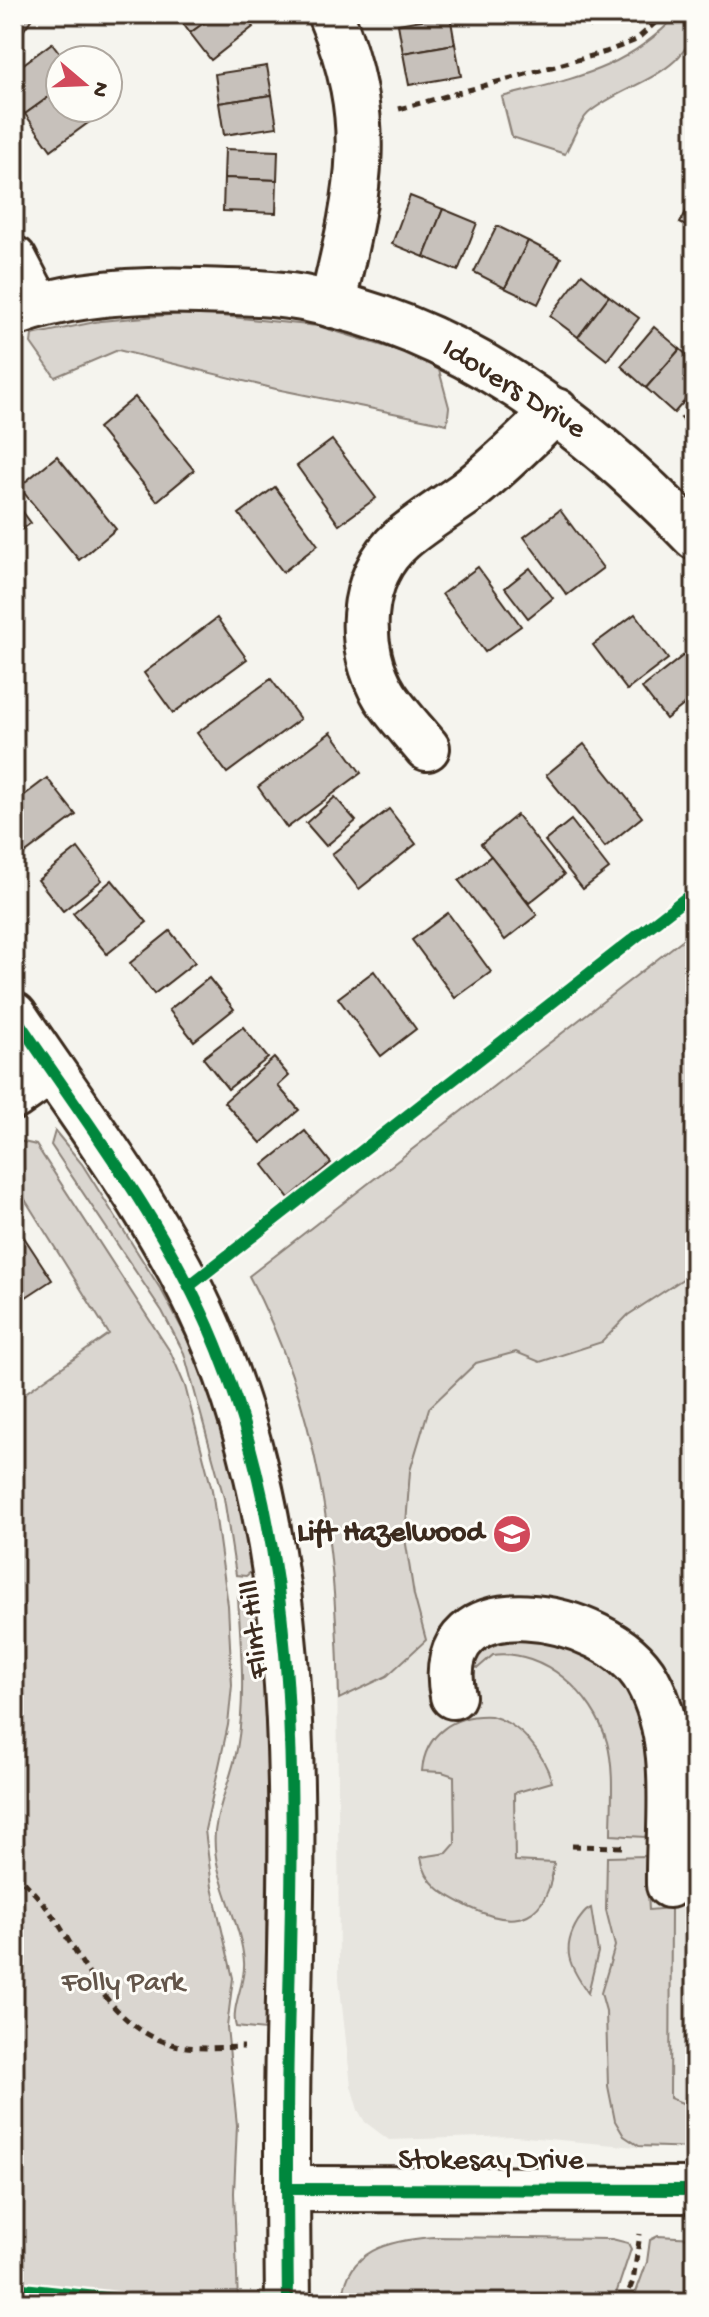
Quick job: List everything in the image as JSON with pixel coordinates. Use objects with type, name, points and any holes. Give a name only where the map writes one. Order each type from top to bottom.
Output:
[{"type":"street","points":[[330,14],[343,44],[360,120],[358,194],[332,305]]},
{"type":"street","points":[[14,259],[26,310]]},
{"type":"street","name":"Idovers Drive","points":[[26,310],[171,290],[260,292],[332,305],[440,342],[556,411],[649,489],[695,537]]},
{"type":"street","points":[[427,748],[385,695],[371,663],[365,635],[370,592],[378,572],[401,540],[469,490],[556,411]]},
{"type":"street","name":"Flint Hill","points":[[14,1015],[117,1168],[189,1286],[209,1330],[246,1432],[261,1491],[278,1580],[288,1688],[292,1882],[288,2048],[288,2303]]},
{"type":"street","points":[[14,1097],[51,1071]]},
{"type":"street","points":[[453,1696],[452,1666],[463,1641],[471,1632],[494,1620],[525,1617],[561,1622],[615,1645],[646,1678],[663,1723],[669,1757],[669,1867]]},
{"type":"street","name":"Stokesay Drive","points":[[287,2189],[695,2190]]},
{"type":"path","points":[[360,120],[606,52],[636,40],[665,14]]},
{"type":"path","points":[[572,1846],[669,1867]]},
{"type":"path","points":[[14,1871],[60,1927],[91,1980],[141,2028],[177,2045],[288,2048]]},
{"type":"path","points":[[624,2303],[638,2252],[643,2189]]},
{"type":"path","points":[[46,2296],[64,2294]]},
{"type":"shaded area","name":"Lift Hazelwood","points":[[695,930],[695,2148],[647,2148],[515,2136],[389,2140],[365,2122],[358,2110],[351,2086],[339,1979],[337,1622],[327,1504],[304,1412],[276,1326],[249,1276]]},
{"type":"green space","points":[[678,14],[695,14],[692,34],[684,50],[657,74],[591,111],[565,154],[512,137],[502,97],[597,70],[638,48]]},
{"type":"green space","points":[[192,313],[318,326],[413,355],[439,370],[449,407],[447,424],[276,389],[118,350],[55,377],[31,343],[32,335],[100,321]]},
{"type":"green space","points":[[695,930],[695,1271],[628,1315],[602,1342],[540,1362],[516,1352],[476,1363],[429,1408],[410,1471],[405,1538],[414,1595],[426,1640],[387,1676],[339,1699],[334,1588],[320,1482],[293,1378],[249,1276]]},
{"type":"green space","points":[[55,1131],[82,1164],[163,1293],[187,1338],[228,1445],[257,1567],[246,1576],[236,1575],[224,1498],[184,1353],[162,1311],[51,1145]]},
{"type":"green space","name":"Folly Park","points":[[14,1142],[36,1145],[171,1353],[185,1386],[212,1490],[228,1605],[232,1685],[228,1725],[205,1830],[212,1887],[233,1978],[227,2027],[237,2125],[234,2193],[238,2303],[14,2303],[14,1401],[109,1334],[14,1182]]},
{"type":"green space","points":[[261,1588],[268,1788],[265,2030],[236,2027],[235,2012],[244,1962],[215,1849],[217,1822],[240,1730],[242,1674],[238,1598],[242,1590]]},
{"type":"green space","points":[[546,1634],[625,1676],[651,1743],[648,1828],[645,1837],[611,1835],[612,1777],[607,1742],[600,1724],[579,1692],[548,1667],[530,1659],[493,1655],[478,1668],[472,1667],[481,1641]]},
{"type":"green space","points":[[478,1716],[491,1716],[512,1726],[530,1741],[543,1760],[552,1782],[514,1793],[515,1861],[554,1863],[545,1897],[528,1915],[516,1918],[486,1914],[444,1893],[427,1875],[421,1857],[447,1853],[455,1844],[454,1776],[422,1771],[429,1747],[435,1737],[454,1723]]},
{"type":"green space","points":[[646,1856],[649,1910],[671,1908],[670,2098],[695,2108],[695,2148],[639,2146],[624,2136],[615,2121],[608,2086],[606,2011],[601,1993],[615,1946],[606,1910],[607,1857]]},
{"type":"green space","points":[[591,1908],[598,1952],[588,1993],[572,1966],[569,1941],[578,1921]]},
{"type":"green space","points":[[658,2236],[695,2238],[695,2303],[632,2303],[647,2262],[650,2240]]},
{"type":"green space","points":[[434,2237],[612,2239],[628,2243],[631,2249],[613,2303],[343,2303],[345,2285],[361,2259],[387,2245]]},
{"type":"building","points":[[14,14],[35,14],[14,44]]},
{"type":"building","points":[[176,14],[216,14],[190,33]]},
{"type":"building","points":[[216,14],[243,14],[253,27],[211,60],[190,33]]},
{"type":"building","points":[[587,14],[633,14],[591,27]]},
{"type":"building","points":[[450,15],[455,44],[403,53],[398,24]]},
{"type":"building","points":[[455,44],[461,76],[409,85],[403,53]]},
{"type":"building","points":[[44,49],[44,100],[25,114],[14,99],[14,71]]},
{"type":"building","points":[[267,66],[272,95],[219,103],[215,74]]},
{"type":"building","points":[[272,95],[277,127],[224,135],[219,103]]},
{"type":"building","points":[[44,100],[44,124],[87,124],[51,150],[25,114]]},
{"type":"building","points":[[225,149],[278,151],[277,180],[224,178]]},
{"type":"building","points":[[224,178],[277,180],[276,213],[223,211]]},
{"type":"building","points":[[695,195],[695,231],[680,223]]},
{"type":"building","points":[[410,196],[443,209],[424,257],[392,244]]},
{"type":"building","points":[[443,209],[477,223],[458,271],[424,257]]},
{"type":"building","points":[[497,226],[528,241],[505,288],[474,272]]},
{"type":"building","points":[[528,241],[561,258],[538,304],[505,288]]},
{"type":"building","points":[[582,274],[609,296],[578,337],[550,316]]},
{"type":"building","points":[[609,296],[639,318],[607,360],[578,337]]},
{"type":"building","points":[[654,327],[680,349],[646,388],[621,366]]},
{"type":"building","points":[[680,349],[695,362],[695,389],[674,413],[646,388]]},
{"type":"building","points":[[135,397],[194,470],[157,501],[98,428]]},
{"type":"building","points":[[695,405],[695,432],[681,418]]},
{"type":"building","points":[[332,440],[376,498],[339,525],[297,466]]},
{"type":"building","points":[[57,456],[116,529],[79,560],[19,487]]},
{"type":"building","points":[[275,487],[318,545],[283,572],[239,514]]},
{"type":"building","points":[[14,500],[31,523],[14,535]]},
{"type":"building","points":[[560,510],[603,568],[567,595],[524,537]]},
{"type":"building","points":[[478,567],[521,626],[485,652],[442,594]]},
{"type":"building","points":[[530,568],[553,598],[528,618],[505,588]]},
{"type":"building","points":[[635,614],[668,659],[627,690],[593,645]]},
{"type":"building","points":[[217,618],[247,659],[173,713],[144,673]]},
{"type":"building","points":[[684,655],[695,668],[695,696],[666,719],[642,688]]},
{"type":"building","points":[[271,679],[300,719],[227,773],[197,733]]},
{"type":"building","points":[[331,732],[361,773],[287,828],[258,787]]},
{"type":"building","points":[[584,744],[642,817],[605,847],[546,775]]},
{"type":"building","points":[[47,778],[76,815],[19,858],[14,851],[14,803]]},
{"type":"building","points":[[335,797],[356,821],[326,846],[306,823]]},
{"type":"building","points":[[389,809],[416,844],[359,889],[332,854]]},
{"type":"building","points":[[517,815],[564,875],[529,903],[481,844]]},
{"type":"building","points":[[571,820],[609,869],[583,889],[545,841]]},
{"type":"building","points":[[78,848],[102,880],[63,911],[38,880]]},
{"type":"building","points":[[491,856],[537,915],[505,940],[459,881]]},
{"type":"building","points":[[112,880],[147,922],[107,954],[73,913]]},
{"type":"building","points":[[448,913],[491,972],[455,998],[412,940]]},
{"type":"building","points":[[170,931],[195,962],[154,994],[130,963]]},
{"type":"building","points":[[374,971],[416,1029],[381,1056],[338,998]]},
{"type":"building","points":[[209,978],[234,1009],[194,1041],[169,1010]]},
{"type":"building","points":[[243,1027],[268,1058],[228,1089],[203,1058]]},
{"type":"building","points":[[274,1058],[289,1076],[278,1086],[299,1110],[261,1143],[224,1102]]},
{"type":"building","points":[[305,1131],[331,1163],[289,1198],[263,1165]]},
{"type":"building","points":[[14,1222],[52,1280],[14,1305]]},
{"type":"building","points":[[691,1776],[695,1776],[695,1915],[689,1915]]},
{"type":"cycle path","points":[[189,1286],[695,891]]},
{"type":"cycle path","points":[[14,1015],[118,1166],[166,1245],[208,1326],[240,1412],[263,1500],[278,1589],[287,1679],[292,1862],[287,2108],[288,2302],[142,2302],[14,2288]]},
{"type":"cycle path","points":[[287,2189],[695,2190]]},
{"type":"place","name":"Lift Hazelwood","points":[[512,1534]]}]
